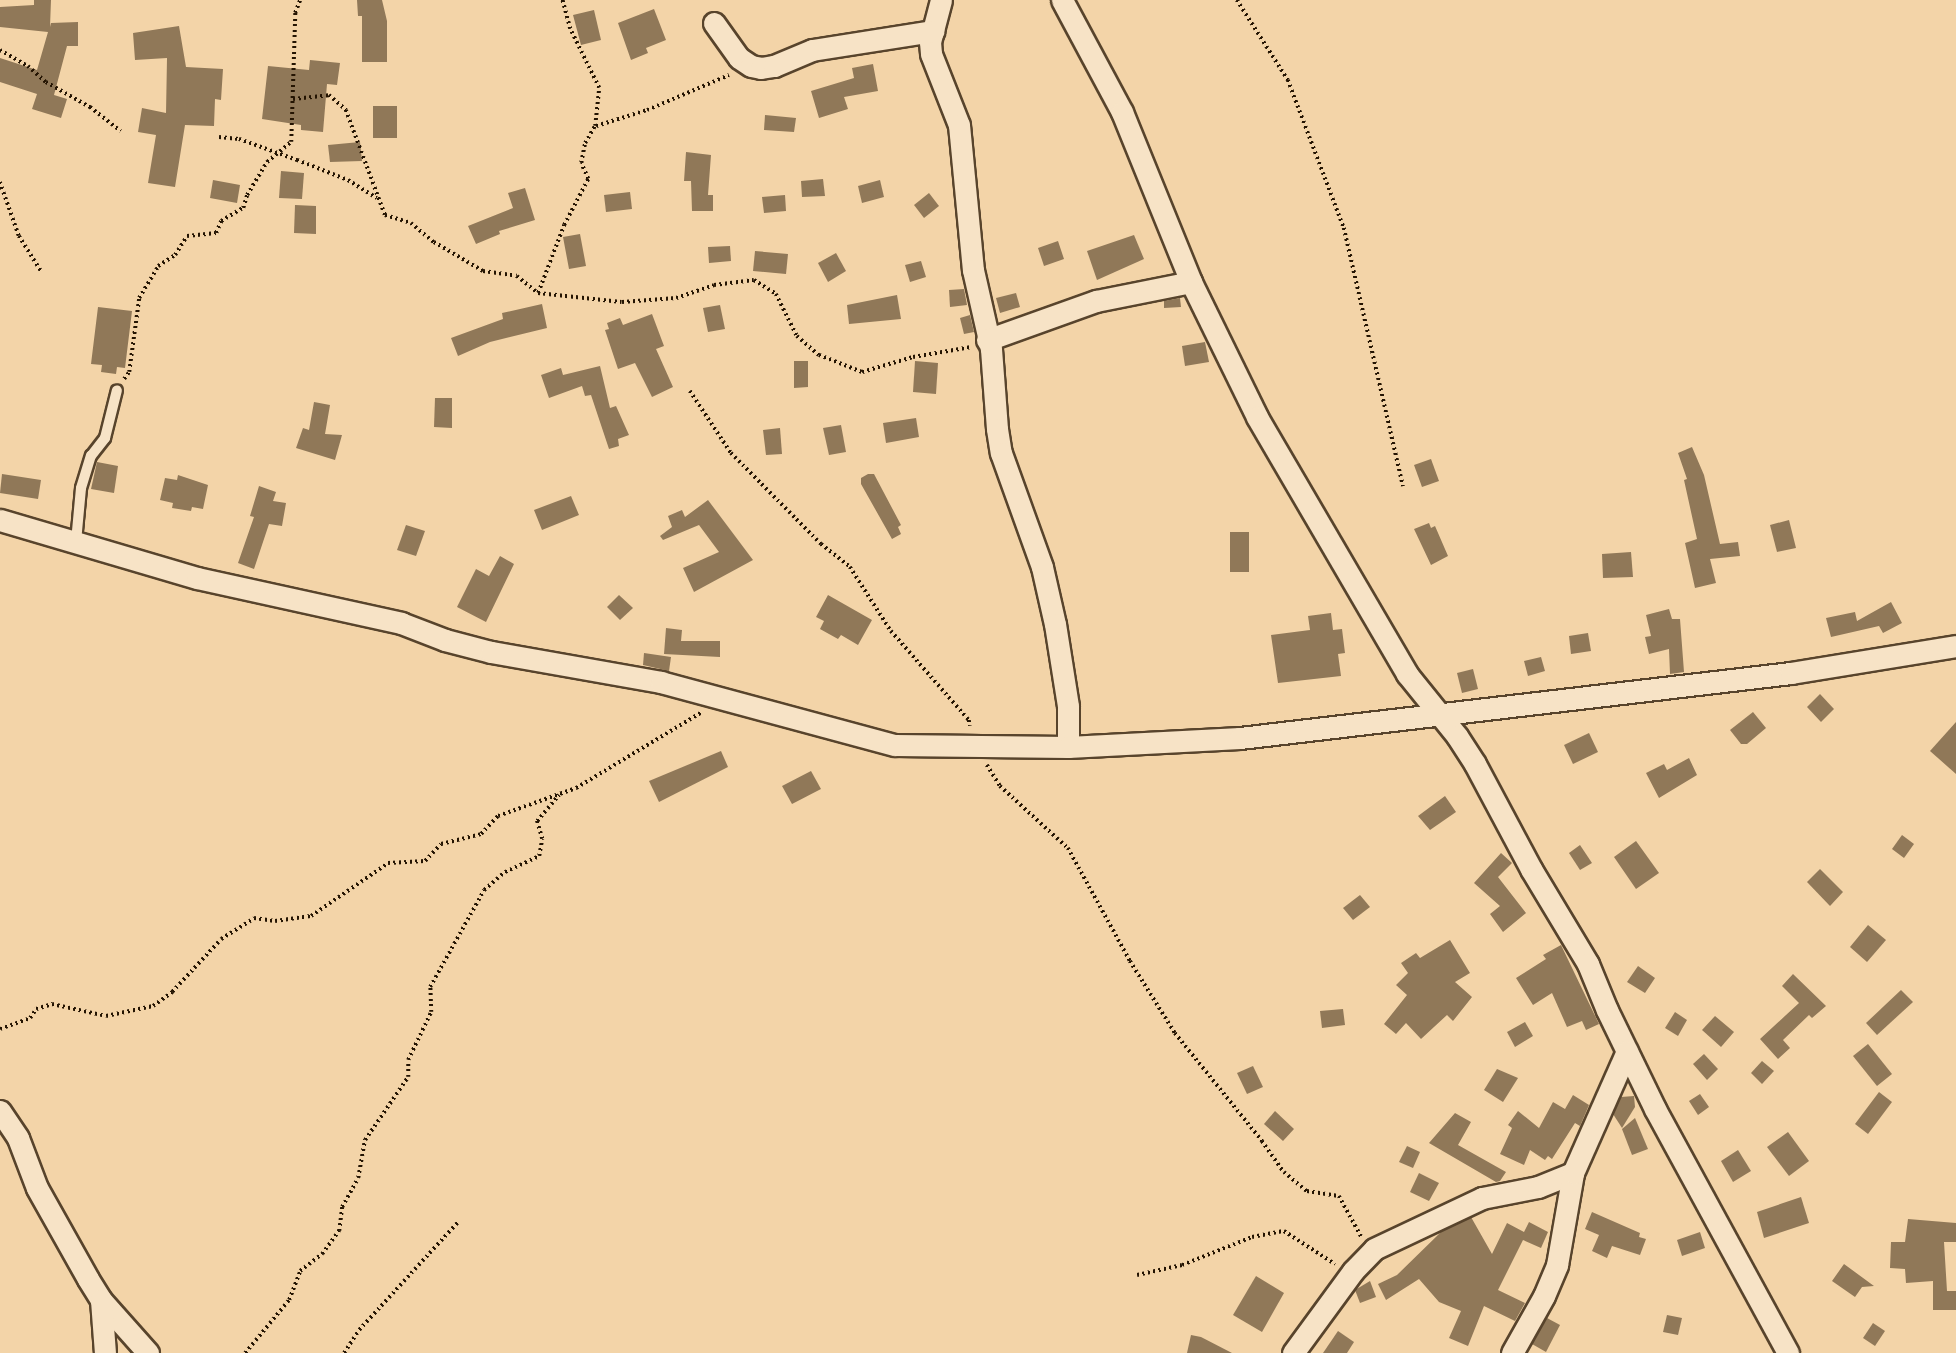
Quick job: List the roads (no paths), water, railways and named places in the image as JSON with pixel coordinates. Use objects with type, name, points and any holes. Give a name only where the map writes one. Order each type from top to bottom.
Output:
[{"type":"street","points":[[941,0],[931,54],[959,125],[973,270],[989,344],[1001,453],[1042,567],[1055,624],[1068,706],[1068,747]]},
{"type":"street","points":[[1062,0],[1122,111],[1191,282],[1263,428],[1407,674],[1457,736],[1475,764],[1531,869],[1588,964],[1626,1051],[1788,1353]]},
{"type":"street","points":[[714,23],[727,44],[751,66],[775,66],[812,50],[934,31]]},
{"type":"street","points":[[989,344],[1096,301],[1191,282]]},
{"type":"street","points":[[0,520],[197,578],[401,623],[444,640],[491,652],[662,682],[895,745],[1068,747],[1240,738],[1791,673],[1956,646]]},
{"type":"street","points":[[1512,1353],[1544,1296],[1557,1265],[1573,1173],[1626,1051]]},
{"type":"street","points":[[0,1111],[18,1138],[37,1188],[101,1300],[148,1353]]},
{"type":"street","points":[[1293,1353],[1353,1270],[1370,1253],[1397,1236],[1474,1202],[1538,1187],[1573,1173]]},
{"type":"street","points":[[101,1300],[105,1353]]},
{"type":"lane","points":[[76,542],[80,488],[91,456],[106,438],[117,390]]}]
